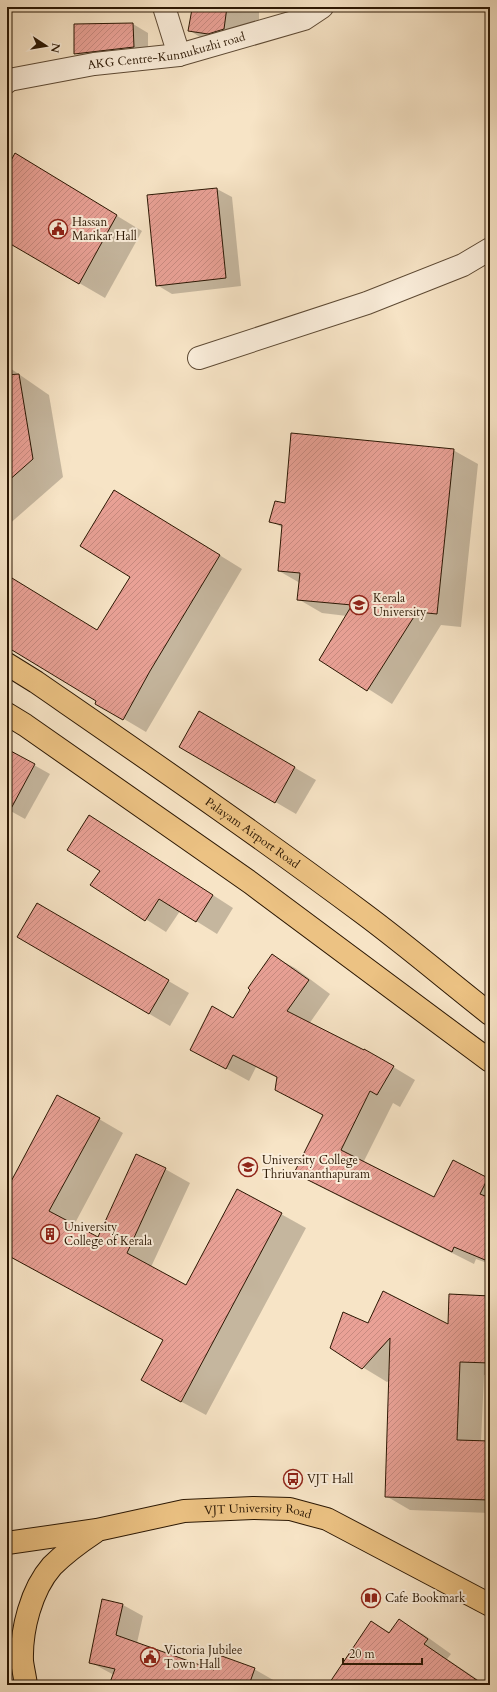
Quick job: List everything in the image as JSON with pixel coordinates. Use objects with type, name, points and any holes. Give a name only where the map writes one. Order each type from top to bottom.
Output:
[{"type":"main road","name":"Palayam Airport Road","points":[[7,664],[42,686],[284,855],[366,915],[490,1014]]},
{"type":"main road","points":[[7,714],[252,883],[490,1061]]},
{"type":"main road","name":"VJT University Road","points":[[7,1543],[97,1530],[184,1511],[253,1508],[290,1509],[327,1519],[490,1605]]},
{"type":"main road","points":[[26,1685],[22,1661],[24,1632],[33,1598],[51,1567],[70,1549],[97,1530]]},
{"type":"street","points":[[164,7],[179,55]]},
{"type":"street","name":"AKG Centre-Kunnukuzhi road","points":[[7,82],[8,80],[94,64],[179,55],[304,19],[322,7]]},
{"type":"street","points":[[199,358],[367,303],[463,265],[490,250]]},
{"type":"building","points":[[204,7],[227,7],[224,29],[208,34],[188,31],[192,9],[204,11]]},
{"type":"building","points":[[133,23],[134,47],[74,54],[74,24]]},
{"type":"building","name":"Hassan Marikar Hall","points":[[15,153],[117,215],[79,284],[7,242],[7,168]]},
{"type":"building","points":[[217,188],[226,278],[156,286],[147,195]]},
{"type":"building","points":[[19,374],[33,459],[7,482],[7,375]]},
{"type":"building","points":[[291,433],[454,449],[437,614],[417,612],[367,691],[319,660],[352,605],[297,600],[300,573],[278,571],[282,525],[269,522],[275,501],[285,503]]},
{"type":"building","points":[[114,490],[220,555],[150,671],[123,720],[95,704],[96,701],[7,647],[7,575],[97,630],[130,577],[80,546]]},
{"type":"building","points":[[199,711],[295,767],[275,803],[179,747]]},
{"type":"building","points":[[7,749],[35,764],[7,816]]},
{"type":"building","points":[[89,815],[213,895],[196,922],[159,899],[145,921],[90,885],[100,871],[67,850]]},
{"type":"building","points":[[37,903],[169,980],[149,1014],[17,937]]},
{"type":"building","points":[[272,954],[309,980],[287,1011],[364,1049],[394,1066],[377,1095],[370,1091],[341,1150],[434,1197],[453,1160],[488,1178],[480,1194],[490,1198],[490,1262],[454,1247],[452,1252],[294,1173],[323,1115],[275,1090],[277,1077],[233,1055],[226,1069],[190,1050],[212,1006],[233,1018],[250,990],[248,988]]},
{"type":"building","name":"University College of Kerala","points":[[57,1095],[100,1118],[49,1211],[98,1237],[136,1154],[166,1168],[127,1253],[186,1285],[237,1189],[282,1213],[181,1402],[141,1380],[163,1340],[7,1255],[7,1189]]},
{"type":"building","points":[[383,1291],[448,1324],[449,1294],[490,1296],[490,1363],[460,1362],[457,1440],[490,1441],[490,1500],[385,1497],[390,1338],[362,1369],[330,1348],[343,1312],[368,1323]]},
{"type":"building","points":[[102,1599],[123,1604],[116,1635],[214,1670],[219,1655],[255,1668],[249,1685],[109,1685],[115,1669],[89,1663]]},
{"type":"building","points":[[399,1619],[428,1639],[424,1644],[484,1685],[328,1685],[371,1621],[389,1633]]},
{"type":"place","name":"Hassan Marikar Hall","points":[[58,229]]},
{"type":"place","name":"Kerala University","points":[[359,605]]},
{"type":"place","name":"University College Thriuvananthapuram","points":[[248,1167]]},
{"type":"place","name":"University College of Kerala","points":[[50,1234]]},
{"type":"place","name":"VJT Hall","points":[[293,1479]]},
{"type":"place","name":"Cafe Bookmark","points":[[371,1598]]},
{"type":"place","name":"Victoria Jubilee Town Hall","points":[[150,1657]]}]
